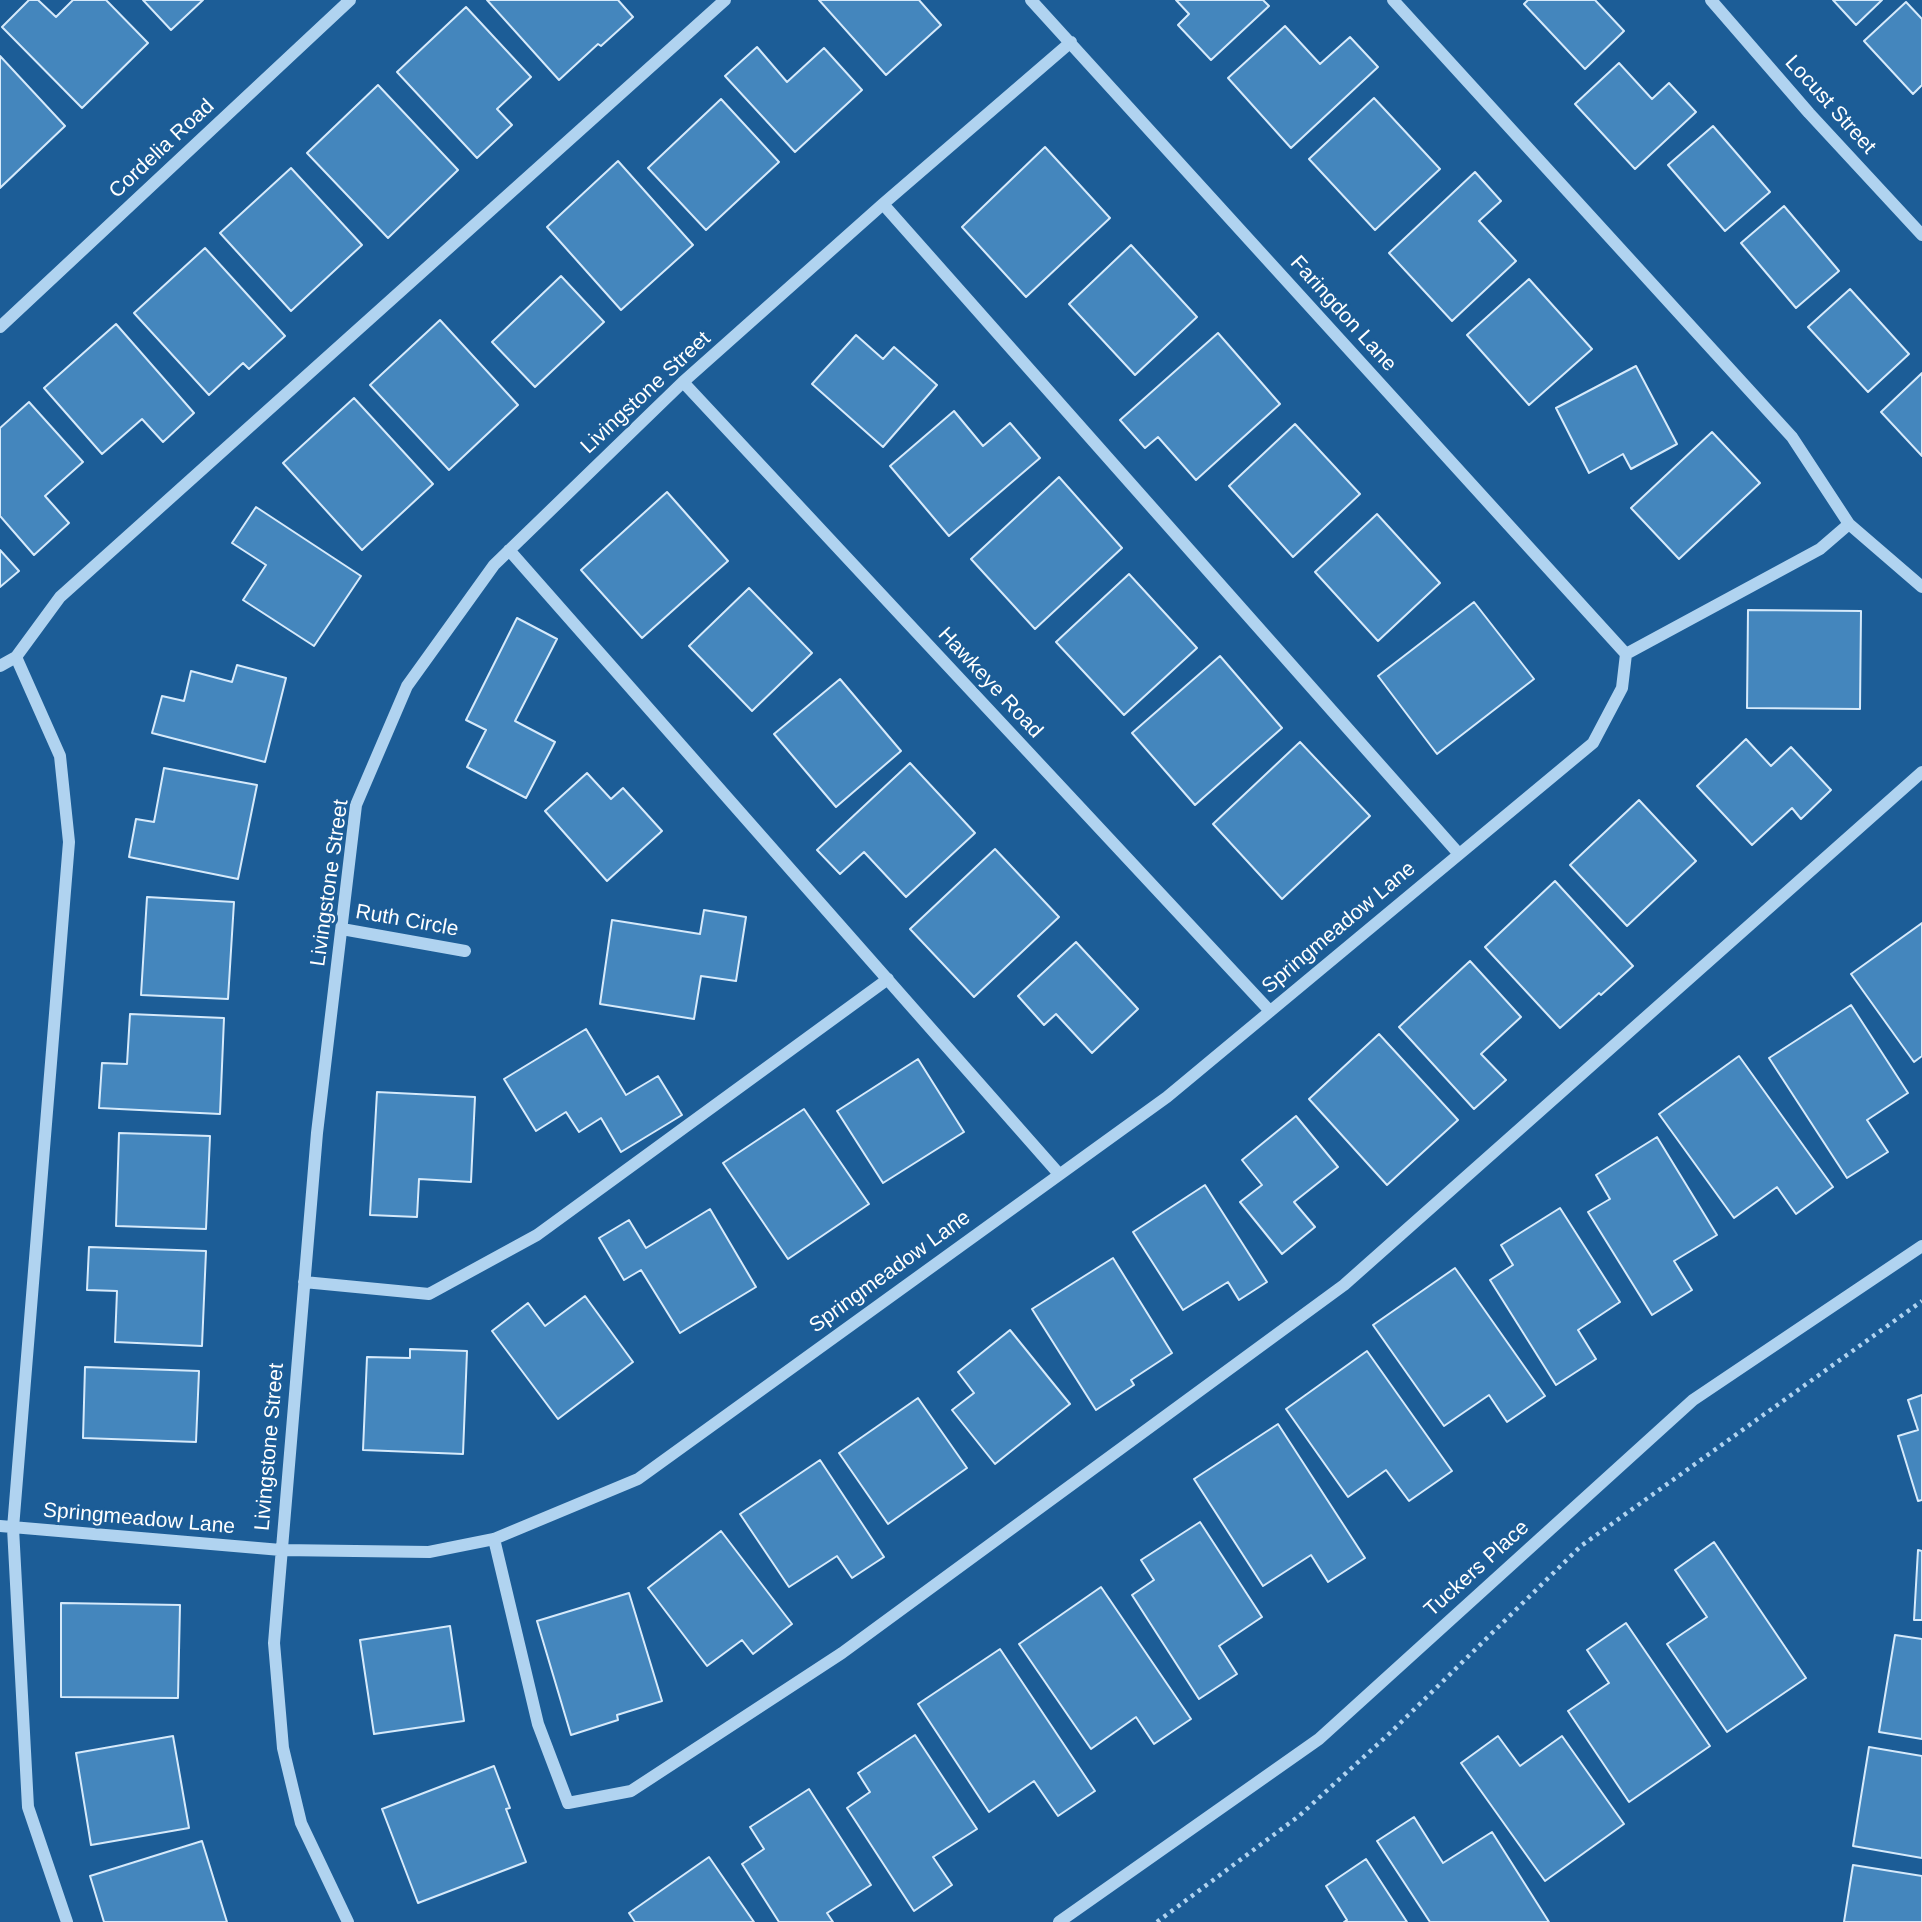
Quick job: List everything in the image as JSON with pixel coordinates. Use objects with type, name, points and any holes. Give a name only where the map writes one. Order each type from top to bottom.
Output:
[{"type":"street","name":"Cordelia Road","points":[[0,327],[350,0]]},
{"type":"street","points":[[0,666],[16,657],[60,597],[725,0]]},
{"type":"street","name":"Faringdon Lane","points":[[1031,0],[1626,654]]},
{"type":"street","points":[[1393,0],[1792,437],[1849,524],[1922,587]]},
{"type":"street","name":"Locust Street","points":[[1711,0],[1809,113],[1922,235]]},
{"type":"street","name":"Livingstone Street","points":[[348,1922],[301,1823],[283,1748],[274,1643],[317,1133],[356,805],[407,686],[494,565],[683,382],[1071,42]]},
{"type":"street","points":[[883,204],[1459,854]]},
{"type":"street","name":"Hawkeye Road","points":[[683,382],[1269,1010]]},
{"type":"street","points":[[1626,654],[1820,549],[1849,524]]},
{"type":"street","points":[[509,550],[1059,1174]]},
{"type":"street","name":"Springmeadow Lane","points":[[6,1527],[281,1550],[429,1552],[494,1539],[638,1479],[1167,1097],[1593,743],[1622,688],[1626,654]]},
{"type":"street","points":[[16,657],[60,756],[69,842],[6,1527],[28,1807],[67,1922]]},
{"type":"street","points":[[494,1539],[538,1724],[568,1804],[631,1791],[842,1653],[1344,1286],[1922,772]]},
{"type":"street","name":"Ruth Circle","points":[[342,929],[465,951]]},
{"type":"street","points":[[304,1282],[429,1294],[537,1235],[888,979]]},
{"type":"street","name":"Tuckers Place","points":[[1059,1922],[1319,1739],[1693,1400],[1922,1246]]},
{"type":"path","points":[[1157,1922],[1299,1816],[1390,1733],[1581,1546],[1922,1301]]},
{"type":"building","points":[[29,0],[38,0],[56,17],[73,0],[106,0],[148,43],[82,108],[2,27]]},
{"type":"building","points":[[143,0],[203,0],[171,30]]},
{"type":"building","points":[[487,0],[618,0],[633,17],[601,46],[598,44],[559,80]]},
{"type":"building","points":[[819,0],[919,0],[941,25],[886,75]]},
{"type":"building","points":[[1176,0],[1263,0],[1269,6],[1211,60],[1178,25],[1189,14]]},
{"type":"building","points":[[1528,0],[1595,0],[1624,31],[1585,69],[1524,4]]},
{"type":"building","points":[[1833,0],[1882,0],[1856,25]]},
{"type":"building","points":[[1906,2],[1922,19],[1922,85],[1913,94],[1864,41]]},
{"type":"building","points":[[466,7],[531,77],[497,109],[512,125],[477,158],[397,72]]},
{"type":"building","points":[[1285,26],[1320,64],[1350,37],[1378,67],[1291,148],[1228,78]]},
{"type":"building","points":[[757,47],[787,82],[824,48],[862,90],[795,152],[725,76]]},
{"type":"building","points":[[0,56],[65,126],[0,188]]},
{"type":"building","points":[[1619,63],[1652,99],[1669,83],[1696,112],[1635,169],[1575,104]]},
{"type":"building","points":[[378,85],[458,170],[388,238],[307,153]]},
{"type":"building","points":[[1374,98],[1440,169],[1375,230],[1309,159]]},
{"type":"building","points":[[721,99],[779,162],[706,230],[648,168]]},
{"type":"building","points":[[1713,126],[1770,192],[1725,231],[1668,165]]},
{"type":"building","points":[[1045,147],[1110,218],[1026,297],[962,227]]},
{"type":"building","points":[[618,161],[693,245],[621,310],[547,227]]},
{"type":"building","points":[[291,168],[362,245],[291,311],[220,233]]},
{"type":"building","points":[[1475,172],[1501,201],[1479,221],[1516,261],[1452,321],[1389,253]]},
{"type":"building","points":[[1784,206],[1839,271],[1796,308],[1741,243]]},
{"type":"building","points":[[1131,245],[1197,317],[1135,375],[1069,304]]},
{"type":"building","points":[[205,248],[285,336],[249,369],[243,363],[209,395],[134,313]]},
{"type":"building","points":[[561,276],[604,322],[535,387],[492,342]]},
{"type":"building","points":[[1529,279],[1592,349],[1529,405],[1467,335]]},
{"type":"building","points":[[1850,289],[1909,354],[1868,392],[1808,327]]},
{"type":"building","points":[[440,320],[518,405],[449,470],[370,385]]},
{"type":"building","points":[[116,324],[194,413],[163,442],[142,419],[102,454],[44,388]]},
{"type":"building","points":[[1218,333],[1280,404],[1196,480],[1158,437],[1145,448],[1120,420]]},
{"type":"building","points":[[856,335],[883,359],[894,347],[937,385],[883,447],[812,384]]},
{"type":"building","points":[[1636,366],[1677,444],[1631,469],[1623,454],[1589,473],[1556,408]]},
{"type":"building","points":[[1922,373],[1922,456],[1881,412]]},
{"type":"building","points":[[354,398],[433,484],[362,550],[283,463]]},
{"type":"building","points":[[29,402],[83,462],[45,496],[69,523],[34,555],[0,516],[0,428]]},
{"type":"building","points":[[954,411],[983,446],[1010,423],[1040,458],[949,536],[890,466]]},
{"type":"building","points":[[1295,424],[1360,494],[1293,557],[1229,486]]},
{"type":"building","points":[[1712,432],[1760,483],[1679,559],[1631,508]]},
{"type":"building","points":[[1059,477],[1122,548],[1035,629],[971,559]]},
{"type":"building","points":[[667,492],[728,561],[642,638],[581,570]]},
{"type":"building","points":[[256,507],[361,576],[314,646],[243,600],[266,565],[232,543]]},
{"type":"building","points":[[1377,514],[1440,583],[1378,641],[1315,572]]},
{"type":"building","points":[[0,550],[19,571],[0,587]]},
{"type":"building","points":[[1129,574],[1197,648],[1124,715],[1056,642]]},
{"type":"building","points":[[749,588],[812,653],[752,711],[689,646]]},
{"type":"building","points":[[1474,602],[1534,679],[1437,754],[1378,676]]},
{"type":"building","points":[[1748,610],[1861,611],[1860,709],[1747,708]]},
{"type":"building","points":[[517,618],[557,639],[515,721],[555,742],[526,798],[467,767],[486,730],[466,720]]},
{"type":"building","points":[[1220,656],[1282,728],[1195,805],[1132,733]]},
{"type":"building","points":[[237,665],[286,678],[265,762],[152,733],[162,696],[184,701],[191,671],[232,682]]},
{"type":"building","points":[[840,679],[901,751],[836,807],[774,734]]},
{"type":"building","points":[[1746,739],[1771,766],[1791,747],[1831,790],[1801,819],[1792,808],[1752,845],[1697,786]]},
{"type":"building","points":[[1300,742],[1370,816],[1282,899],[1213,824]]},
{"type":"building","points":[[910,763],[975,833],[906,897],[864,852],[840,874],[817,850]]},
{"type":"building","points":[[164,768],[257,785],[238,879],[129,857],[136,819],[154,822]]},
{"type":"building","points":[[587,773],[611,799],[623,788],[662,831],[607,881],[545,811]]},
{"type":"building","points":[[1639,800],[1696,861],[1627,926],[1570,865]]},
{"type":"building","points":[[995,849],[1059,917],[974,997],[910,929]]},
{"type":"building","points":[[1555,881],[1633,966],[1560,1028],[1485,947]]},
{"type":"building","points":[[147,897],[234,902],[228,999],[141,995]]},
{"type":"building","points":[[704,910],[746,917],[736,981],[701,976],[694,1019],[600,1004],[612,920],[700,934]]},
{"type":"building","points":[[1922,923],[1922,1056],[1914,1062],[1851,974]]},
{"type":"building","points":[[1076,942],[1138,1009],[1092,1053],[1056,1014],[1044,1025],[1018,996]]},
{"type":"building","points":[[1470,961],[1521,1017],[1481,1054],[1506,1080],[1474,1109],[1399,1027]]},
{"type":"building","points":[[1851,1005],[1908,1093],[1867,1120],[1888,1152],[1847,1178],[1769,1058]]},
{"type":"building","points":[[130,1014],[224,1018],[220,1114],[99,1108],[102,1063],[127,1064]]},
{"type":"building","points":[[586,1029],[626,1095],[658,1076],[682,1115],[621,1152],[601,1118],[579,1132],[566,1112],[536,1131],[504,1079]]},
{"type":"building","points":[[1379,1034],[1458,1120],[1387,1185],[1309,1099]]},
{"type":"building","points":[[1739,1056],[1833,1187],[1796,1214],[1777,1187],[1734,1218],[1659,1114]]},
{"type":"building","points":[[918,1059],[964,1132],[883,1183],[837,1111]]},
{"type":"building","points":[[377,1092],[475,1097],[471,1182],[419,1179],[417,1217],[370,1215]]},
{"type":"building","points":[[804,1109],[869,1204],[788,1259],[723,1163]]},
{"type":"building","points":[[1296,1116],[1338,1167],[1294,1202],[1315,1227],[1282,1254],[1240,1202],[1262,1185],[1242,1160]]},
{"type":"building","points":[[119,1133],[210,1136],[206,1229],[116,1226]]},
{"type":"building","points":[[1657,1137],[1717,1235],[1674,1261],[1692,1290],[1652,1315],[1588,1212],[1610,1199],[1596,1175]]},
{"type":"building","points":[[1205,1185],[1267,1282],[1239,1300],[1228,1282],[1183,1310],[1133,1232]]},
{"type":"building","points":[[1560,1208],[1620,1302],[1578,1330],[1596,1359],[1556,1385],[1490,1280],[1513,1265],[1501,1245]]},
{"type":"building","points":[[710,1209],[756,1287],[680,1333],[641,1270],[624,1280],[599,1238],[629,1220],[646,1248]]},
{"type":"building","points":[[89,1247],[206,1251],[202,1346],[115,1342],[117,1291],[87,1290]]},
{"type":"building","points":[[1113,1258],[1172,1353],[1131,1380],[1134,1385],[1096,1410],[1032,1309]]},
{"type":"building","points":[[1455,1268],[1545,1396],[1507,1422],[1489,1395],[1444,1426],[1373,1325]]},
{"type":"building","points":[[585,1296],[633,1362],[558,1419],[492,1331],[528,1303],[545,1326]]},
{"type":"building","points":[[1010,1330],[1070,1404],[995,1464],[952,1410],[974,1393],[958,1372]]},
{"type":"building","points":[[410,1349],[467,1351],[463,1454],[363,1450],[367,1357],[410,1358]]},
{"type":"building","points":[[1367,1351],[1452,1471],[1409,1501],[1386,1470],[1348,1497],[1286,1409]]},
{"type":"building","points":[[85,1367],[199,1371],[196,1442],[83,1438]]},
{"type":"building","points":[[1922,1395],[1922,1500],[1918,1501],[1898,1436],[1918,1430],[1908,1400]]},
{"type":"building","points":[[918,1398],[967,1468],[888,1524],[839,1453]]},
{"type":"building","points":[[1278,1424],[1365,1558],[1328,1582],[1311,1555],[1263,1586],[1194,1479]]},
{"type":"building","points":[[820,1460],[884,1557],[852,1578],[837,1556],[789,1587],[740,1514]]},
{"type":"building","points":[[1200,1522],[1262,1617],[1219,1646],[1237,1674],[1199,1699],[1132,1595],[1154,1580],[1141,1560]]},
{"type":"building","points":[[721,1531],[792,1624],[753,1654],[742,1640],[707,1666],[648,1588]]},
{"type":"building","points":[[1714,1542],[1806,1678],[1727,1732],[1667,1644],[1707,1617],[1675,1570]]},
{"type":"building","points":[[1918,1550],[1922,1551],[1922,1620],[1914,1620]]},
{"type":"building","points":[[1101,1587],[1191,1719],[1154,1744],[1136,1717],[1091,1749],[1019,1644]]},
{"type":"building","points":[[629,1593],[662,1701],[617,1715],[618,1720],[571,1735],[537,1621]]},
{"type":"building","points":[[61,1603],[180,1605],[178,1698],[61,1697]]},
{"type":"building","points":[[1626,1623],[1710,1746],[1629,1802],[1568,1711],[1609,1683],[1587,1650]]},
{"type":"building","points":[[450,1626],[464,1721],[374,1734],[360,1640]]},
{"type":"building","points":[[1895,1635],[1922,1639],[1922,1739],[1879,1732]]},
{"type":"building","points":[[1000,1649],[1095,1791],[1058,1816],[1034,1781],[989,1812],[918,1704]]},
{"type":"building","points":[[915,1735],[977,1829],[933,1857],[952,1885],[914,1911],[847,1808],[870,1792],[858,1773]]},
{"type":"building","points":[[173,1736],[189,1828],[91,1845],[76,1753]]},
{"type":"building","points":[[1498,1736],[1520,1766],[1562,1736],[1624,1824],[1545,1881],[1461,1763]]},
{"type":"building","points":[[1869,1747],[1922,1756],[1922,1858],[1853,1846]]},
{"type":"building","points":[[494,1766],[510,1808],[506,1809],[526,1862],[418,1903],[382,1809]]},
{"type":"building","points":[[809,1789],[871,1885],[827,1913],[833,1922],[779,1922],[742,1864],[764,1849],[750,1827]]},
{"type":"building","points":[[1414,1817],[1443,1863],[1492,1832],[1549,1922],[1430,1922],[1377,1841]]},
{"type":"building","points":[[202,1841],[227,1922],[104,1922],[90,1876]]},
{"type":"building","points":[[709,1857],[754,1922],[635,1922],[629,1913]]},
{"type":"building","points":[[1366,1859],[1407,1922],[1344,1922],[1347,1920],[1326,1886]]},
{"type":"building","points":[[1853,1865],[1922,1876],[1922,1922],[1844,1922]]}]
